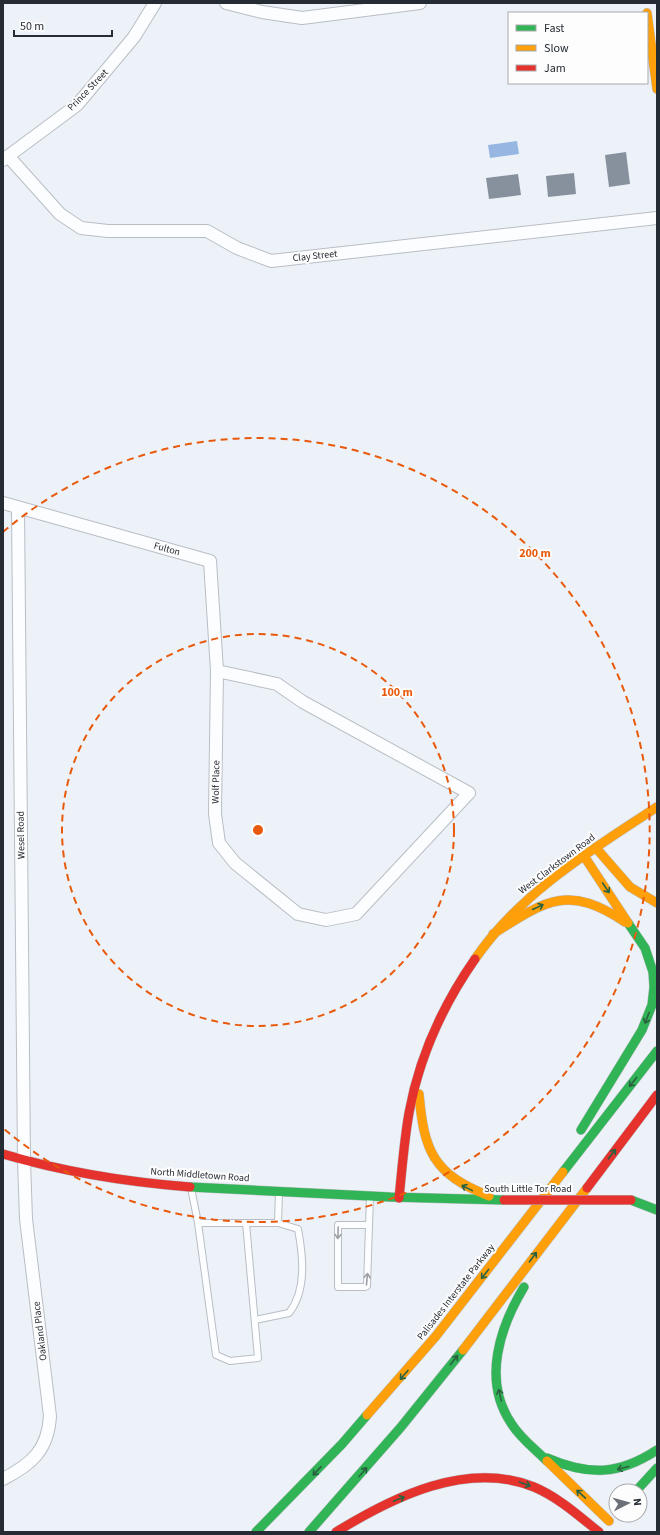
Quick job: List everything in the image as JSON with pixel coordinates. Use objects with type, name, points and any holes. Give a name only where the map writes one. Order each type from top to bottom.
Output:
[{"type":"main road","points":[[648,21],[657,90]]},
{"type":"main road","name":"West Clarkstown Road","points":[[399,1198],[412,1100],[419,1077],[434,1031],[456,986],[474,958],[516,909],[539,889],[584,856],[657,807]]},
{"type":"main road","points":[[596,848],[613,870],[628,885],[642,896],[657,904]]},
{"type":"main road","points":[[496,1261],[574,1142],[638,1037],[652,1005],[654,987],[653,972],[648,956],[637,935],[584,856]]},
{"type":"main road","points":[[493,934],[538,907],[565,899],[586,902],[608,911],[626,923],[637,935]]},
{"type":"main road","name":"Palisades Interstate Parkway","points":[[256,1532],[310,1478],[385,1396],[436,1336],[496,1261],[657,1051]]},
{"type":"main road","points":[[419,1077],[423,1133],[428,1150],[433,1158],[446,1173],[461,1185],[480,1193],[504,1200]]},
{"type":"main road","points":[[309,1532],[441,1378],[657,1095]]},
{"type":"main road","name":"North Middletown Road","points":[[3,1154],[24,1161],[95,1176],[191,1186],[399,1198]]},
{"type":"main road","points":[[601,1169],[516,1300],[506,1320],[499,1344],[496,1372],[502,1406],[518,1433],[608,1520]]},
{"type":"main road","name":"South Little Tor Road","points":[[399,1198],[657,1200]]},
{"type":"main road","points":[[631,1200],[657,1210]]},
{"type":"main road","points":[[540,1454],[566,1466],[589,1470],[608,1471],[636,1464],[657,1450]]},
{"type":"main road","points":[[643,1483],[657,1468]]},
{"type":"main road","points":[[336,1532],[363,1515],[404,1497],[443,1484],[482,1477],[511,1479],[542,1491],[600,1532],[608,1522]]},
{"type":"street","name":"Prince Street","points":[[6,158],[77,105],[134,37],[155,3]]},
{"type":"street","points":[[226,3],[262,12],[302,18],[420,3]]},
{"type":"street","name":"Clay Street","points":[[6,158],[60,214],[81,228],[108,231],[207,231],[237,248],[271,261],[657,218]]},
{"type":"street","points":[[3,503],[18,508]]},
{"type":"street","name":"Fulton","points":[[18,508],[210,561],[217,672]]},
{"type":"street","name":"Wesel Road","points":[[18,508],[24,1161]]},
{"type":"street","name":"Wolf Place","points":[[217,672],[277,684],[303,702],[469,793],[356,914],[326,920],[298,914],[235,863],[218,843],[215,814],[217,672]]},
{"type":"street","name":"Oakland Place","points":[[3,1479],[23,1469],[38,1454],[49,1433],[50,1416],[26,1219],[24,1161]]},
{"type":"lane","points":[[191,1186],[198,1223],[216,1356],[230,1361],[258,1358],[246,1223]]},
{"type":"lane","points":[[278,1223],[279,1191]]},
{"type":"lane","points":[[369,1225],[338,1225],[338,1287],[368,1286],[370,1196]]},
{"type":"lane","points":[[198,1223],[278,1223],[298,1229],[301,1245],[301,1289],[296,1304],[289,1313],[255,1320]]},
{"type":"water","points":[[517,141],[519,154],[490,158],[488,145]]},
{"type":"building","points":[[626,152],[630,184],[609,187],[605,155]]},
{"type":"building","points":[[574,173],[576,194],[548,197],[546,176]]},
{"type":"building","points":[[518,174],[521,195],[489,199],[486,178]]},
{"type":"traffic: fast","points":[[581,1130],[642,1030],[652,1005],[654,987],[653,972],[645,948],[628,923]]},
{"type":"traffic: fast","points":[[563,1172],[657,1051]]},
{"type":"traffic: fast","points":[[190,1187],[390,1197],[504,1200]]},
{"type":"traffic: fast","points":[[631,1200],[657,1210]]},
{"type":"traffic: fast","points":[[524,1287],[515,1303],[502,1336],[496,1372],[497,1389],[502,1406],[511,1423],[523,1438],[547,1461]]},
{"type":"traffic: fast","points":[[309,1532],[401,1427],[463,1350]]},
{"type":"traffic: fast","points":[[256,1532],[342,1444],[367,1415]]},
{"type":"traffic: fast","points":[[547,1458],[577,1468],[604,1470],[630,1464],[657,1450]]},
{"type":"traffic: fast","points":[[643,1483],[657,1468]]},
{"type":"traffic: slow","points":[[648,21],[657,89]]},
{"type":"traffic: slow","points":[[475,959],[493,935],[513,913],[535,893],[582,857],[657,807]]},
{"type":"traffic: slow","points":[[596,848],[630,887],[657,903]]},
{"type":"traffic: slow","points":[[584,856],[628,923]]},
{"type":"traffic: slow","points":[[493,934],[528,912],[543,905],[558,901],[572,900],[588,903],[605,910],[625,922]]},
{"type":"traffic: slow","points":[[419,1094],[424,1131],[435,1158],[455,1179],[470,1188],[489,1196]]},
{"type":"traffic: slow","points":[[367,1415],[436,1336],[563,1172]]},
{"type":"traffic: slow","points":[[463,1350],[587,1188]]},
{"type":"traffic: slow","points":[[547,1461],[608,1520]]},
{"type":"traffic: jam","points":[[399,1198],[407,1124],[413,1092],[419,1072],[443,1013],[475,959]]},
{"type":"traffic: jam","points":[[587,1188],[657,1095]]},
{"type":"traffic: jam","points":[[3,1154],[72,1171],[142,1182],[190,1187]]},
{"type":"traffic: jam","points":[[504,1200],[631,1200]]},
{"type":"traffic: jam","points":[[336,1532],[382,1506],[406,1495],[431,1486],[457,1480],[483,1478],[509,1480],[543,1491],[560,1501],[599,1532]]}]
